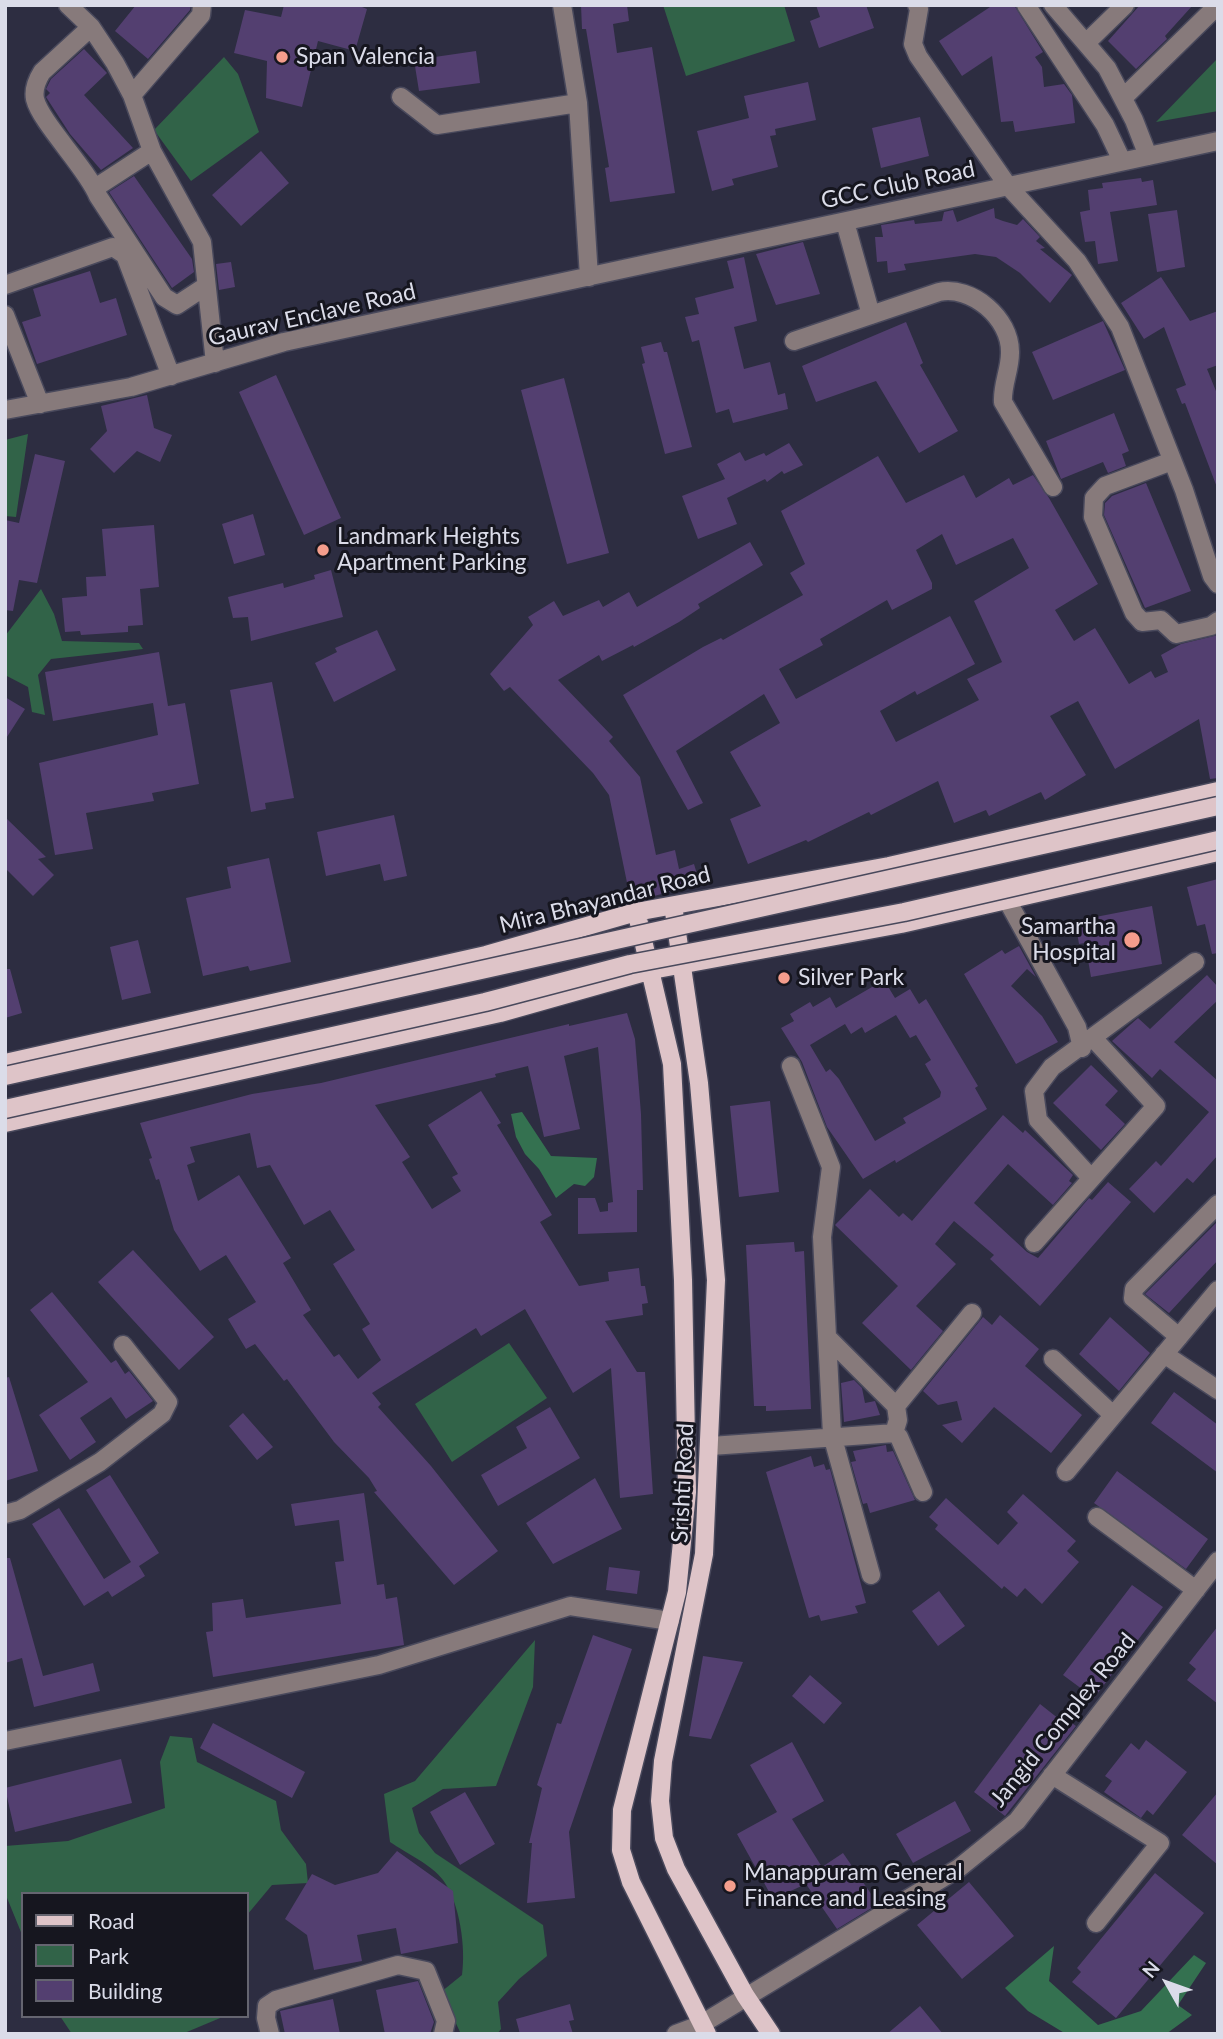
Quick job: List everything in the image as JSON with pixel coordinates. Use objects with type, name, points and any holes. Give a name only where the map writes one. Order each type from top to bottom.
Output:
[{"type":"main road","name":"Mira Bhayandar Road","points":[[5,1063],[486,955],[636,912],[889,866],[1218,791]]},
{"type":"main road","points":[[5,1076],[1218,806]]},
{"type":"main road","points":[[5,1109],[472,1005],[630,964],[904,912],[1218,840]]},
{"type":"main road","points":[[5,1123],[500,1013],[652,970],[901,924],[1218,852]]},
{"type":"main road","name":"Srishti Road","points":[[672,905],[684,963],[699,1083],[716,1280],[705,1542],[663,1761],[660,1801],[664,1838],[676,1869],[746,1995],[771,2034]]},
{"type":"main road","name":"Srishti Road","points":[[636,912],[652,970],[672,1064],[683,1280],[687,1492],[684,1539],[670,1621],[622,1810],[621,1850],[631,1882],[703,2030]]},
{"type":"main road","points":[[683,1280],[716,1280]]},
{"type":"main road","points":[[684,1539],[705,1542]]},
{"type":"street","points":[[68,5],[91,27],[132,95],[152,152],[202,242],[215,363]]},
{"type":"street","points":[[132,95],[201,15],[202,5]]},
{"type":"street","points":[[562,5],[578,103],[589,277]]},
{"type":"street","points":[[1026,5],[1105,125],[1122,161]]},
{"type":"street","points":[[1053,5],[1107,68],[1148,156]]},
{"type":"street","points":[[1086,43],[1125,5]]},
{"type":"street","points":[[1123,98],[1218,5]]},
{"type":"street","points":[[921,7],[913,44],[918,56],[1008,186],[1077,261],[1120,327],[1172,461],[1212,576],[1218,584]]},
{"type":"street","points":[[91,27],[42,72],[35,91],[35,100],[171,304],[177,305],[206,286]]},
{"type":"street","points":[[401,97],[437,125],[578,103]]},
{"type":"street","name":"GCC Club Road","points":[[589,277],[1218,141]]},
{"type":"street","points":[[95,188],[152,152]]},
{"type":"street","points":[[845,222],[871,315]]},
{"type":"street","points":[[5,285],[113,247],[120,249],[125,255],[171,376]]},
{"type":"street","name":"Gaurav Enclave Road","points":[[5,410],[171,376],[284,342],[589,277]]},
{"type":"street","points":[[794,341],[951,289],[966,293],[982,303],[1005,330],[1010,355],[1002,389],[1003,402],[1053,487]]},
{"type":"street","points":[[5,315],[40,404]]},
{"type":"street","points":[[1172,461],[1105,486],[1094,498],[1093,517],[1134,613],[1142,622],[1161,620],[1176,634],[1211,626],[1218,621]]},
{"type":"street","points":[[1007,900],[1088,1043],[1156,1106],[1034,1243]]},
{"type":"street","points":[[1091,1178],[1038,1120],[1034,1091],[1052,1068],[1195,962]]},
{"type":"street","points":[[791,1066],[831,1167],[822,1237],[832,1435],[871,1575]]},
{"type":"street","points":[[1179,1337],[1133,1298],[1135,1289],[1218,1204]]},
{"type":"street","points":[[1066,1472],[1218,1290]]},
{"type":"street","points":[[896,1406],[972,1313]]},
{"type":"street","points":[[828,1338],[896,1406],[898,1420],[894,1433]]},
{"type":"street","points":[[5,1514],[20,1510],[100,1462],[162,1413],[168,1402],[123,1345]]},
{"type":"street","points":[[1164,1354],[1218,1390]]},
{"type":"street","points":[[1053,1359],[1113,1415]]},
{"type":"street","points":[[710,1446],[832,1435],[894,1433],[900,1437],[923,1492]]},
{"type":"street","points":[[1097,1517],[1196,1590]]},
{"type":"street","name":"Jangid Complex Road","points":[[676,2034],[703,2030],[746,1995],[959,1868],[1017,1821],[1218,1561]]},
{"type":"street","points":[[5,1741],[379,1665],[570,1606],[670,1621]]},
{"type":"street","points":[[1052,1775],[1160,1843],[1096,1923]]},
{"type":"street","points":[[270,2034],[266,2018],[267,2006],[276,2000],[398,1965],[426,1971],[446,2021],[443,2034]]},
{"type":"green space","points":[[663,5],[784,5],[795,41],[686,76]]},
{"type":"green space","points":[[224,57],[238,74],[259,132],[191,181],[154,130]]},
{"type":"green space","points":[[1218,58],[1218,111],[1156,122]]},
{"type":"green space","points":[[28,434],[16,517],[5,516],[5,440]]},
{"type":"green space","points":[[41,589],[54,614],[62,641],[139,643],[143,649],[51,659],[38,675],[45,715],[32,712],[28,687],[5,675],[5,636]]},
{"type":"green space","points":[[522,1112],[551,1156],[597,1158],[594,1177],[585,1186],[574,1184],[556,1198],[516,1137],[511,1114]]},
{"type":"green space","points":[[509,1343],[547,1398],[452,1462],[415,1404]]},
{"type":"green space","points":[[535,1640],[533,1687],[496,1786],[443,1789],[412,1808],[419,1833],[435,1853],[543,1925],[547,1956],[519,1979],[498,2002],[501,2029],[497,2034],[461,2034],[441,1992],[462,1975],[463,1952],[458,1913],[443,1880],[426,1864],[390,1842],[384,1794],[415,1781]]},
{"type":"green space","points":[[170,1736],[192,1738],[197,1762],[276,1801],[281,1830],[306,1864],[308,1883],[272,1885],[248,1914],[248,1892],[21,1892],[21,1932],[5,1893],[5,1846],[68,1841],[165,1808],[160,1762]]},
{"type":"green space","points":[[1054,1946],[1049,1981],[1098,2025],[1141,2011],[1194,1955],[1206,1963],[1178,2005],[1192,2015],[1166,2034],[1066,2034],[1028,2011],[1005,1988]]},
{"type":"green space","points":[[61,2018],[220,2018],[182,2034],[72,2034]]},
{"type":"building","points":[[136,5],[191,5],[190,10],[148,59],[115,31]]},
{"type":"building","name":"Span Valencia","points":[[284,5],[357,5],[367,9],[355,51],[318,41],[302,107],[266,98],[267,61],[234,53],[245,10],[281,17]]},
{"type":"building","points":[[581,5],[627,5],[629,21],[613,24],[617,53],[652,47],[675,193],[610,202],[605,168],[609,167],[586,29],[582,29]]},
{"type":"building","points":[[816,5],[866,5],[874,28],[819,48],[810,21],[820,17]]},
{"type":"building","points":[[993,5],[1014,5],[1043,52],[1035,57],[1042,67],[1044,87],[1064,84],[1072,95],[1075,123],[1015,132],[1013,121],[1001,122],[992,56],[962,76],[939,41]]},
{"type":"building","points":[[1140,5],[1193,5],[1165,36],[1167,39],[1136,69],[1108,41]]},
{"type":"building","points":[[84,49],[107,73],[84,95],[133,148],[101,170],[70,134],[46,97],[50,93],[46,89],[51,79]]},
{"type":"building","points":[[476,51],[480,83],[419,91],[414,60]]},
{"type":"building","points":[[808,82],[816,120],[775,129],[776,135],[770,136],[778,167],[732,179],[734,185],[712,191],[697,131],[749,118],[744,96]]},
{"type":"building","points":[[920,117],[929,156],[881,168],[872,128]]},
{"type":"building","points":[[261,151],[289,183],[241,226],[212,195]]},
{"type":"building","points":[[134,176],[192,259],[194,272],[172,288],[109,192]]},
{"type":"building","points":[[1141,178],[1142,182],[1153,180],[1157,205],[1110,212],[1118,261],[1098,264],[1095,241],[1085,242],[1080,212],[1090,210],[1088,190],[1103,188],[1102,183]]},
{"type":"building","points":[[994,208],[995,218],[1017,225],[1023,219],[1040,237],[1036,241],[1045,248],[1040,249],[1072,275],[1050,303],[1020,273],[996,257],[975,254],[904,264],[906,270],[888,273],[887,261],[877,262],[875,237],[883,237],[881,225],[914,220],[915,224],[942,221],[944,212],[953,210],[957,222]]},
{"type":"building","points":[[1177,210],[1185,267],[1157,272],[1148,214]]},
{"type":"building","points":[[803,242],[820,294],[776,305],[756,254]]},
{"type":"building","points":[[744,257],[757,321],[734,327],[744,369],[770,362],[778,395],[785,393],[788,409],[733,423],[729,409],[716,413],[699,340],[692,342],[685,317],[699,314],[695,298],[734,288],[727,261]]},
{"type":"building","points":[[231,262],[235,287],[219,290],[216,264]]},
{"type":"building","points":[[90,271],[100,303],[116,298],[127,335],[37,364],[22,322],[41,316],[33,289]]},
{"type":"building","points":[[1161,277],[1190,321],[1218,311],[1218,365],[1207,369],[1218,396],[1218,490],[1185,403],[1182,404],[1176,389],[1186,385],[1164,327],[1144,339],[1121,303]]},
{"type":"building","points":[[1103,321],[1125,370],[1053,400],[1032,352]]},
{"type":"building","points":[[906,322],[923,363],[920,365],[958,431],[919,453],[876,381],[816,402],[802,366]]},
{"type":"building","points":[[661,342],[664,352],[667,352],[692,447],[665,454],[642,364],[645,363],[641,347]]},
{"type":"building","points":[[276,375],[341,518],[304,535],[239,392]]},
{"type":"building","points":[[564,378],[609,553],[567,564],[521,390]]},
{"type":"building","points":[[147,395],[154,428],[172,435],[160,462],[137,451],[114,473],[90,449],[107,431],[101,406]]},
{"type":"building","points":[[1114,413],[1129,451],[1122,454],[1126,466],[1108,473],[1103,462],[1061,479],[1046,441]]},
{"type":"building","points":[[789,443],[803,465],[784,474],[782,471],[767,482],[765,479],[727,498],[737,524],[698,539],[682,496],[725,479],[717,464],[740,452],[745,461],[764,453],[766,456]]},
{"type":"building","points":[[35,454],[65,461],[37,583],[19,580],[13,611],[5,610],[5,520],[19,523]]},
{"type":"building","points":[[878,456],[906,503],[964,475],[976,498],[1009,478],[1013,485],[1033,475],[1098,584],[1055,610],[1074,641],[1095,628],[1129,684],[1151,671],[1155,678],[1168,672],[1161,655],[1181,644],[1218,635],[1218,778],[1210,779],[1199,719],[1115,769],[1078,701],[1050,716],[1086,775],[1045,800],[1041,792],[989,816],[986,810],[954,823],[938,781],[871,815],[869,812],[808,842],[806,840],[748,864],[730,819],[761,806],[730,752],[780,723],[764,694],[676,751],[703,803],[688,810],[623,695],[703,647],[721,638],[723,640],[803,595],[790,573],[805,564],[781,511]],"holes":[[[942,534],[956,565],[1013,538],[1029,568],[974,601],[1002,662],[967,679],[979,700],[896,742],[880,711],[915,691],[917,695],[975,664],[950,616],[796,699],[779,669],[823,645],[820,639],[887,600],[892,610],[932,589],[932,583],[916,550]]]},
{"type":"building","points":[[1146,483],[1191,591],[1145,608],[1104,515],[1105,503],[1112,496]]},
{"type":"building","points":[[253,514],[265,555],[234,564],[222,524]]},
{"type":"building","points":[[154,525],[159,587],[140,589],[143,625],[128,626],[128,632],[81,635],[80,631],[65,632],[62,598],[87,596],[86,577],[106,576],[102,529]]},
{"type":"building","points":[[750,542],[763,565],[698,604],[700,608],[679,622],[602,661],[599,655],[558,680],[613,737],[609,741],[640,777],[656,855],[675,850],[679,869],[694,864],[700,884],[631,902],[609,795],[593,773],[510,687],[504,691],[490,674],[533,625],[528,617],[554,601],[563,616],[599,600],[603,607],[629,592],[637,607]]},
{"type":"building","points":[[331,570],[343,617],[251,641],[248,617],[233,618],[228,597],[283,583],[284,588],[315,579],[314,575]]},
{"type":"building","points":[[377,630],[396,670],[334,702],[315,663],[337,652],[335,648]]},
{"type":"building","points":[[159,652],[168,706],[185,703],[199,784],[152,793],[154,801],[86,813],[93,849],[55,855],[39,763],[158,735],[153,703],[53,721],[45,672]]},
{"type":"building","points":[[272,682],[294,798],[265,803],[266,809],[251,812],[230,690]]},
{"type":"building","points":[[5,697],[25,709],[5,740]]},
{"type":"building","points":[[394,815],[407,876],[384,881],[380,864],[326,876],[317,832]]},
{"type":"building","points":[[5,817],[46,857],[38,859],[54,875],[33,896],[5,868]]},
{"type":"building","points":[[269,858],[291,962],[250,971],[248,966],[203,976],[186,898],[231,888],[227,867]]},
{"type":"building","points":[[1218,879],[1218,953],[1212,954],[1205,924],[1197,926],[1187,887]]},
{"type":"building","points":[[1152,906],[1162,964],[1091,977],[1085,943],[1079,944],[1075,921]]},
{"type":"building","points":[[138,940],[151,993],[122,1000],[110,947]]},
{"type":"building","points":[[1019,946],[1036,977],[1027,969],[1011,986],[1042,1016],[1058,1042],[1016,1064],[964,974],[1002,950],[1005,954]]},
{"type":"building","points":[[5,969],[10,969],[22,1013],[5,1018]]},
{"type":"building","points":[[1207,975],[1218,987],[1218,1000],[1174,1042],[1218,1081],[1218,1155],[1193,1183],[1187,1178],[1154,1213],[1129,1189],[1156,1161],[1161,1166],[1209,1112],[1160,1069],[1152,1078],[1112,1041],[1138,1018],[1150,1029]]},
{"type":"building","points":[[884,980],[895,998],[910,989],[919,1004],[926,999],[978,1086],[975,1088],[987,1109],[896,1163],[895,1160],[863,1179],[827,1127],[802,1062],[781,1028],[794,1021],[790,1014],[810,1002],[813,1007],[830,997],[836,1008]],"holes":[[[896,1015],[910,1038],[916,1035],[931,1060],[925,1064],[941,1092],[940,1097],[903,1118],[906,1123],[875,1141],[839,1079],[830,1069],[826,1072],[810,1045],[845,1024],[851,1034],[862,1027],[865,1033]]]},
{"type":"building","points":[[627,1013],[635,1039],[641,1114],[643,1190],[637,1190],[637,1232],[578,1234],[578,1198],[595,1198],[600,1212],[608,1211],[608,1203],[613,1202],[598,1047],[564,1056],[580,1129],[544,1137],[528,1066],[495,1074],[496,1077],[375,1105],[410,1157],[402,1162],[432,1209],[461,1191],[452,1177],[458,1174],[428,1125],[481,1091],[501,1123],[497,1125],[552,1215],[540,1222],[579,1286],[609,1281],[608,1272],[639,1268],[641,1286],[645,1286],[648,1303],[642,1304],[643,1315],[605,1321],[637,1372],[645,1372],[653,1494],[620,1498],[611,1368],[573,1393],[525,1309],[481,1336],[476,1328],[372,1393],[381,1404],[378,1407],[431,1466],[498,1551],[454,1585],[374,1492],[377,1491],[369,1478],[334,1442],[287,1379],[284,1381],[255,1344],[246,1349],[228,1319],[256,1302],[226,1255],[200,1271],[174,1230],[159,1179],[156,1180],[149,1159],[152,1158],[140,1123],[252,1094],[321,1083]],"holes":[[[250,1133],[257,1168],[270,1165],[304,1225],[330,1210],[355,1250],[333,1264],[370,1324],[362,1329],[381,1360],[358,1379],[339,1354],[334,1357],[303,1315],[311,1310],[283,1263],[291,1258],[239,1175],[198,1201],[187,1165],[195,1162],[190,1147]]]},
{"type":"building","points":[[1091,1065],[1118,1091],[1105,1105],[1125,1124],[1101,1150],[1053,1103]]},
{"type":"building","points":[[770,1101],[779,1192],[739,1197],[730,1106]]},
{"type":"building","points":[[1003,1115],[1023,1133],[1025,1130],[1073,1175],[1069,1181],[1072,1183],[1053,1205],[1008,1164],[974,1203],[1027,1252],[1038,1258],[1089,1198],[1092,1200],[1108,1182],[1131,1202],[1040,1306],[990,1259],[994,1255],[954,1221],[935,1244],[956,1264],[916,1306],[943,1331],[911,1370],[862,1323],[898,1286],[835,1225],[870,1189],[899,1217],[903,1213],[912,1221]]},
{"type":"building","points":[[1218,1221],[1218,1260],[1169,1313],[1145,1294]]},
{"type":"building","points":[[794,1242],[795,1252],[804,1251],[811,1409],[766,1411],[766,1406],[754,1406],[746,1245]]},
{"type":"building","points":[[133,1250],[214,1337],[179,1370],[98,1282]]},
{"type":"building","points":[[52,1292],[111,1363],[116,1360],[125,1374],[129,1371],[153,1401],[126,1419],[111,1397],[80,1418],[96,1442],[70,1460],[39,1415],[88,1382],[30,1310]]},
{"type":"building","points":[[1000,1315],[1039,1349],[1025,1366],[1082,1415],[1051,1453],[994,1407],[962,1443],[942,1425],[962,1420],[957,1401],[938,1405],[923,1391],[983,1317],[992,1325]]},
{"type":"building","points":[[1110,1317],[1150,1353],[1119,1391],[1079,1354]]},
{"type":"building","points":[[9,1377],[38,1471],[5,1481],[5,1378]]},
{"type":"building","points":[[854,1380],[862,1388],[865,1403],[875,1401],[880,1415],[844,1422],[841,1383]]},
{"type":"building","points":[[1174,1392],[1218,1425],[1218,1473],[1151,1423]]},
{"type":"building","points":[[550,1407],[580,1458],[498,1506],[481,1475],[527,1448],[516,1427]]},
{"type":"building","points":[[243,1413],[273,1447],[257,1460],[229,1426]]},
{"type":"building","points":[[886,1445],[887,1452],[893,1451],[915,1500],[870,1513],[867,1503],[863,1504],[851,1462],[856,1461],[853,1451]]},
{"type":"building","points":[[811,1456],[814,1467],[824,1464],[826,1470],[830,1469],[866,1603],[855,1606],[858,1613],[821,1621],[819,1615],[809,1618],[766,1472]]},
{"type":"building","points":[[1117,1471],[1208,1539],[1186,1569],[1094,1503]]},
{"type":"building","points":[[110,1475],[159,1553],[139,1566],[145,1576],[112,1597],[108,1591],[84,1606],[32,1524],[59,1508],[104,1579],[131,1562],[86,1490]]},
{"type":"building","points":[[595,1478],[622,1529],[553,1564],[526,1523]]},
{"type":"building","points":[[364,1493],[377,1585],[384,1584],[386,1599],[397,1597],[404,1645],[213,1677],[206,1632],[213,1631],[212,1603],[243,1599],[246,1618],[341,1604],[335,1562],[344,1561],[339,1520],[295,1526],[291,1504]]},
{"type":"building","points":[[1023,1494],[1076,1541],[1067,1551],[1079,1562],[1042,1604],[1025,1588],[1017,1597],[1004,1586],[1002,1589],[935,1529],[938,1525],[929,1517],[946,1498],[998,1545],[1018,1523],[1007,1512]]},
{"type":"building","points":[[5,1558],[10,1558],[43,1676],[93,1663],[100,1691],[34,1707],[22,1658],[5,1663]]},
{"type":"building","points":[[609,1567],[640,1571],[637,1594],[606,1590]]},
{"type":"building","points":[[1132,1585],[1163,1607],[1094,1698],[1063,1675]]},
{"type":"building","points":[[939,1591],[965,1626],[938,1646],[912,1611]]},
{"type":"building","points":[[1218,1626],[1218,1704],[1187,1680],[1196,1669],[1189,1663]]},
{"type":"building","points":[[593,1635],[632,1649],[569,1832],[575,1898],[527,1903],[532,1843],[529,1843],[542,1788],[537,1785],[557,1723],[561,1724]]},
{"type":"building","points":[[703,1656],[743,1662],[711,1739],[689,1736]]},
{"type":"building","points":[[810,1675],[842,1703],[824,1724],[792,1696]]},
{"type":"building","points":[[1040,1704],[1059,1719],[1062,1716],[1076,1726],[1005,1816],[974,1792]]},
{"type":"building","points":[[213,1723],[305,1772],[292,1798],[200,1748]]},
{"type":"building","points":[[1146,1740],[1187,1772],[1153,1815],[1147,1810],[1141,1818],[1104,1792],[1112,1781],[1105,1776],[1131,1743],[1139,1750]]},
{"type":"building","points":[[792,1742],[824,1801],[792,1819],[822,1867],[843,1853],[878,1904],[837,1929],[806,1884],[773,1899],[737,1834],[777,1812],[750,1765]]},
{"type":"building","points":[[121,1759],[132,1803],[15,1832],[5,1788]]},
{"type":"building","points":[[465,1792],[495,1844],[460,1865],[430,1812]]},
{"type":"building","points":[[1218,1792],[1218,1865],[1182,1835]]},
{"type":"building","points":[[955,1801],[971,1831],[913,1863],[896,1834]]},
{"type":"building","points":[[397,1851],[453,1891],[458,1943],[401,1954],[396,1928],[357,1935],[362,1961],[314,1970],[307,1935],[285,1919],[312,1874],[335,1885],[378,1873]]},
{"type":"building","points":[[1155,1873],[1204,1913],[1116,2018],[1072,1982],[1081,1972],[1077,1968]]},
{"type":"building","points":[[969,1882],[1014,1936],[962,1979],[917,1925]]},
{"type":"building","points":[[418,1981],[434,2022],[430,2034],[385,2034],[376,1990]]},
{"type":"building","points":[[333,1999],[340,2034],[285,2034],[280,2011]]},
{"type":"building","points":[[570,2004],[574,2020],[569,2021],[573,2034],[520,2034],[516,2019]]},
{"type":"building","points":[[920,2006],[943,2034],[887,2034]]},
{"type":"place","name":"Span Valencia","points":[[282,57]]},
{"type":"place","name":"Landmark Heights Apartment Parking","points":[[323,550]]},
{"type":"place","name":"Samartha Hospital","points":[[1132,940]]},
{"type":"place","name":"Silver Park","points":[[784,978]]},
{"type":"place","name":"Manappuram General Finance and Leasing","points":[[730,1886]]}]
